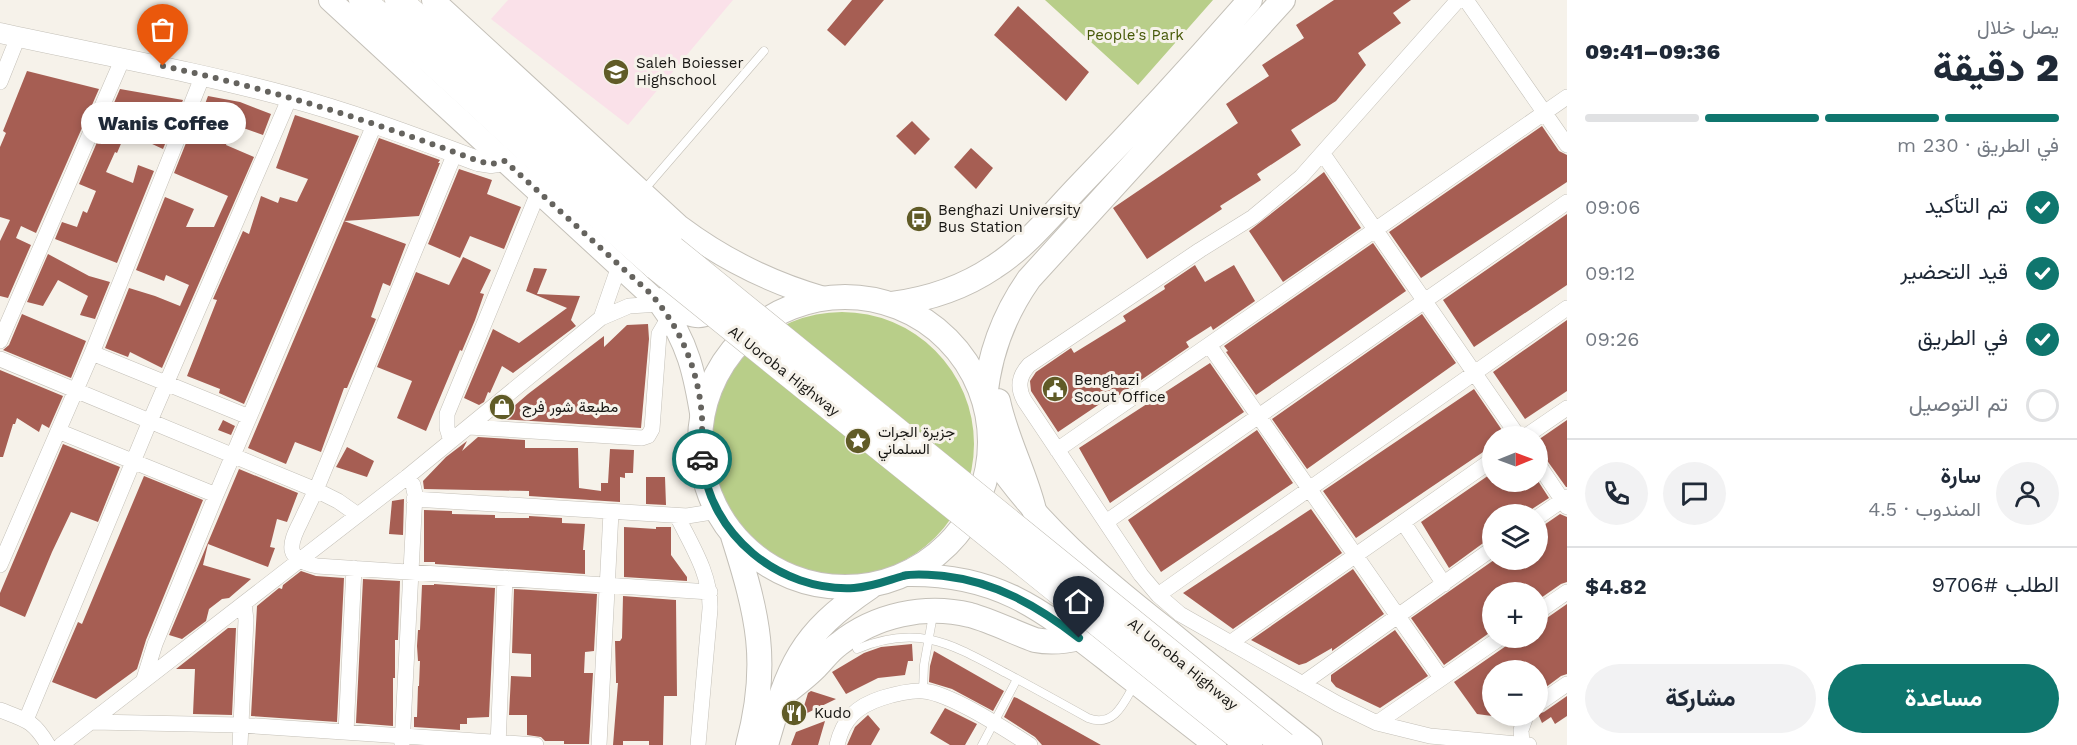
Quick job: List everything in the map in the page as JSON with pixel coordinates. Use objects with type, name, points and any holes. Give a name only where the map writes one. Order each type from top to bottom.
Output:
[{"type":"highway","name":"Al Uoroba Highway","points":[[362,0],[444,71],[564,186],[664,258],[1284,745]]},
{"type":"highway","name":"Al Uoroba Highway","points":[[398,0],[586,173],[714,316],[828,405],[1249,745]]},
{"type":"main road","points":[[330,0],[620,266],[659,305],[677,330],[690,358],[702,419]]},
{"type":"main road","points":[[433,0],[679,226],[710,248],[765,278],[824,298]]},
{"type":"main road","points":[[892,304],[924,299],[954,289],[983,274],[1009,256],[1101,163],[1250,0]]},
{"type":"main road","points":[[985,401],[993,350],[1007,315],[1029,279],[1283,0]]},
{"type":"main road","points":[[659,305],[697,316],[712,311],[723,301],[727,286],[724,272],[710,248]]},
{"type":"main road","points":[[859,297],[892,304],[923,320],[950,342],[971,369],[985,401],[988,418],[990,453],[984,487],[969,519],[948,546],[935,557],[905,575],[872,586],[838,588],[803,582],[765,563],[744,547],[718,511],[702,466],[702,419],[711,387],[718,372],[738,345],[750,333],[777,314],[824,298],[859,297]]},
{"type":"main road","points":[[993,350],[1000,411],[1039,515],[1015,551],[1009,572],[1011,594]]},
{"type":"main road","name":"Al Uoroba Highway","points":[[990,453],[1010,483],[1039,515],[1125,596],[1311,745]]},
{"type":"main road","points":[[733,534],[753,600],[760,648],[757,706],[748,745]]},
{"type":"main road","points":[[905,575],[960,578],[1011,594],[1044,612],[1136,682],[1205,742]]},
{"type":"main road","points":[[766,745],[781,696],[796,660],[817,629],[840,608],[872,586]]},
{"type":"main road","points":[[781,696],[807,676],[840,642],[891,616],[934,611],[969,615],[1035,640],[1057,642],[1079,638]]},
{"type":"street","points":[[1458,0],[1323,154],[1286,191],[1253,217],[1200,250],[1024,370],[1019,382],[1021,394],[1141,574],[1158,595],[1180,614],[1302,684],[1377,723],[1430,741],[1529,745]]},
{"type":"street","points":[[1466,0],[1567,145]]},
{"type":"street","points":[[0,82],[9,35],[203,75],[290,97],[375,123],[484,163],[505,161]]},
{"type":"street","points":[[0,340],[123,58]]},
{"type":"street","points":[[0,566],[92,353],[203,75]]},
{"type":"street","points":[[26,720],[166,382],[290,97]]},
{"type":"street","points":[[1057,450],[1567,97]]},
{"type":"street","points":[[144,679],[155,644],[216,495],[375,123]]},
{"type":"street","points":[[456,153],[316,490],[291,540],[292,554],[299,560],[317,566],[710,592]]},
{"type":"street","points":[[1323,154],[1511,426]]},
{"type":"street","points":[[451,441],[447,428],[447,414],[538,193]]},
{"type":"street","points":[[1106,522],[1567,202]]},
{"type":"street","points":[[602,318],[620,266]]},
{"type":"street","points":[[61,745],[407,477],[602,318],[629,306],[659,305],[652,429],[648,436],[642,438],[469,427]]},
{"type":"street","points":[[1158,595],[1567,309]]},
{"type":"street","points":[[1209,345],[1441,678]]},
{"type":"street","points":[[92,353],[249,417]]},
{"type":"street","points":[[0,359],[316,490],[358,514]]},
{"type":"street","points":[[1541,426],[1567,408]]},
{"type":"street","points":[[58,431],[216,495]]},
{"type":"street","points":[[1230,643],[1482,467]]},
{"type":"street","points":[[402,740],[414,499],[413,485],[407,477]]},
{"type":"street","points":[[1548,478],[1565,501],[1548,511]]},
{"type":"street","points":[[414,499],[676,516],[698,516],[718,511]]},
{"type":"street","points":[[600,745],[611,512]]},
{"type":"street","points":[[676,516],[702,567],[710,592],[698,745]]},
{"type":"street","points":[[1403,522],[1444,584]]},
{"type":"street","points":[[1302,684],[1482,556]]},
{"type":"street","points":[[346,732],[354,568]]},
{"type":"street","points":[[498,744],[505,578]]},
{"type":"street","points":[[1548,605],[1567,592]]},
{"type":"street","points":[[240,745],[246,620],[244,604]]},
{"type":"street","points":[[1377,723],[1485,648]]},
{"type":"street","points":[[1548,697],[1567,684]]},
{"type":"street","points":[[837,745],[846,720],[864,705],[906,691],[923,691],[950,698],[1030,745]]},
{"type":"street","points":[[0,711],[26,720],[38,728],[48,745]]},
{"type":"street","points":[[92,722],[241,725],[346,732],[402,740],[536,745]]},
{"type":"street","points":[[1522,726],[1522,744]]},
{"type":"lane","points":[[642,193],[764,51]]},
{"type":"lane","points":[[923,691],[928,639],[934,611]]},
{"type":"lane","points":[[857,649],[892,638],[928,639],[951,645],[1088,718],[1099,720],[1110,718],[1119,711],[1136,682]]},
{"type":"lane","points":[[982,745],[1017,679]]},
{"type":"shaded area","name":"Saleh Boiesser Highschool","points":[[508,0],[733,0],[628,125],[491,19]]},
{"type":"green space","name":"People's Park","points":[[1045,0],[1213,0],[1138,85]]},
{"type":"green space","points":[[842,312],[868,314],[904,327],[926,342],[944,360],[964,393],[972,418],[974,444],[972,470],[959,506],[944,528],[926,546],[893,566],[868,574],[842,576],[816,574],[780,561],[758,546],[740,528],[720,495],[712,470],[710,444],[712,418],[725,382],[740,360],[758,342],[791,322],[816,314]]},
{"type":"building","points":[[852,0],[884,0],[845,46],[827,30]]},
{"type":"building","points":[[1334,0],[1411,0],[1393,13],[1401,23],[1358,53],[1366,65],[1336,101],[1291,130],[1301,145],[1257,174],[1261,180],[1220,206],[1222,209],[1147,259],[1113,208],[1238,123],[1226,104],[1269,76],[1262,65],[1304,38],[1296,25]]},
{"type":"building","points":[[1018,6],[1089,72],[1066,101],[994,35]]},
{"type":"building","points":[[27,71],[99,89],[36,233],[21,226],[16,238],[31,245],[8,298],[0,296],[0,241],[10,220],[0,217],[0,147],[6,133],[3,131]]},
{"type":"building","points":[[120,89],[183,100],[163,149],[126,132],[106,172],[133,183],[138,165],[154,171],[117,263],[55,239],[62,222],[77,227],[83,211],[87,213],[96,191],[79,184]]},
{"type":"building","points":[[208,96],[240,102],[271,114],[263,135],[232,124],[226,145],[254,157],[162,368],[130,352],[128,357],[105,348],[129,288],[180,306],[189,285],[166,275],[164,281],[136,270],[165,197],[194,209],[186,227],[214,227],[228,196],[174,173],[202,103],[205,104]]},
{"type":"building","points":[[295,115],[359,136],[244,404],[219,393],[220,389],[187,376],[217,300],[213,299],[243,231],[249,234],[261,196],[278,203],[280,197],[297,202],[308,179],[276,168]]},
{"type":"building","points":[[912,121],[930,139],[915,155],[896,136]]},
{"type":"building","points":[[1542,126],[1559,151],[1567,155],[1567,182],[1421,278],[1389,232]]},
{"type":"building","points":[[379,138],[440,160],[419,216],[344,221]]},
{"type":"building","points":[[971,148],[993,168],[976,189],[954,167]]},
{"type":"building","points":[[459,169],[492,180],[487,194],[521,207],[504,249],[470,236],[460,258],[428,244]]},
{"type":"building","points":[[1324,172],[1361,228],[1283,282],[1249,231]]},
{"type":"building","points":[[1567,214],[1567,285],[1474,347],[1443,300]]},
{"type":"building","points":[[344,221],[406,244],[390,286],[383,283],[371,317],[376,319],[347,388],[344,388],[321,452],[295,442],[286,464],[248,448]]},
{"type":"building","points":[[1373,243],[1406,291],[1256,395],[1224,346]]},
{"type":"building","points":[[48,254],[89,276],[110,282],[95,319],[80,315],[88,296],[58,280],[43,306],[27,302]]},
{"type":"building","points":[[463,257],[491,270],[480,293],[484,294],[475,320],[426,431],[397,418],[412,381],[377,367],[416,272],[449,285]]},
{"type":"building","points":[[1195,265],[1205,282],[1234,265],[1255,301],[1213,330],[1211,326],[1186,342],[1189,347],[1115,398],[1113,395],[1058,432],[1031,391],[1030,381],[1036,372],[1071,348],[1074,353],[1126,321],[1123,316],[1165,289],[1164,286]]},
{"type":"building","points":[[534,268],[547,269],[537,294],[580,296],[571,320],[576,326],[513,373],[502,366],[484,402],[479,405],[464,398],[493,329],[519,343],[567,308],[526,291]]},
{"type":"building","points":[[22,314],[86,341],[71,378],[3,350],[9,345]]},
{"type":"building","points":[[1422,314],[1456,363],[1307,469],[1272,419]]},
{"type":"building","points":[[1567,320],[1567,391],[1525,419],[1493,372]]},
{"type":"building","points":[[648,324],[649,339],[641,428],[499,419],[604,336],[604,347],[627,325]]},
{"type":"building","points":[[1210,363],[1244,412],[1110,503],[1079,448]]},
{"type":"building","points":[[0,370],[63,396],[49,428],[42,424],[39,432],[17,418],[3,457],[0,457]]},
{"type":"building","points":[[1474,389],[1499,426],[1482,426],[1482,453],[1356,538],[1323,491]]},
{"type":"building","points":[[223,420],[235,426],[231,435],[218,430]]},
{"type":"building","points":[[1567,420],[1567,487],[1548,462],[1548,433]]},
{"type":"building","points":[[1257,430],[1293,483],[1161,572],[1128,520]]},
{"type":"building","points":[[478,437],[525,440],[525,448],[578,448],[579,488],[601,491],[601,483],[608,483],[610,449],[634,450],[633,473],[625,473],[625,478],[620,477],[620,502],[529,496],[529,491],[424,489],[423,481],[446,457],[467,441],[462,451]]},
{"type":"building","points":[[63,444],[120,467],[98,522],[71,512],[25,617],[0,606],[0,593]]},
{"type":"building","points":[[347,447],[374,461],[367,477],[336,467]]},
{"type":"building","points":[[239,469],[298,493],[287,522],[277,519],[270,547],[275,548],[268,567],[208,544],[203,565],[251,579],[229,598],[222,599],[209,609],[206,621],[182,639],[169,635]]},
{"type":"building","points":[[144,476],[203,500],[146,640],[137,669],[96,699],[52,682],[78,622],[82,624]]},
{"type":"building","points":[[646,477],[665,477],[666,505],[646,504]]},
{"type":"building","points":[[1482,480],[1482,492],[1545,492],[1549,498],[1540,504],[1482,504],[1482,544],[1449,568],[1421,522]]},
{"type":"building","points":[[404,499],[403,535],[389,534],[392,501]]},
{"type":"building","points":[[1311,509],[1342,553],[1233,629],[1183,593]]},
{"type":"building","points":[[424,510],[452,511],[452,514],[495,515],[495,518],[529,518],[529,516],[562,518],[562,523],[585,524],[583,550],[585,550],[585,574],[424,562]]},
{"type":"building","points":[[1560,514],[1567,517],[1567,582],[1548,593],[1548,582],[1482,582],[1482,638],[1444,665],[1411,618],[1482,568],[1548,570],[1548,522]]},
{"type":"building","points":[[624,527],[656,529],[656,527],[671,527],[671,555],[687,577],[687,581],[624,577]]},
{"type":"building","points":[[1353,569],[1384,614],[1332,651],[1332,648],[1299,665],[1251,640]]},
{"type":"building","points":[[301,571],[316,576],[344,578],[337,722],[251,716],[257,606],[279,588],[282,589],[283,585]]},
{"type":"building","points":[[363,579],[400,581],[398,640],[395,640],[395,678],[393,678],[393,726],[356,723]]},
{"type":"building","points":[[422,585],[495,588],[489,717],[467,718],[467,724],[460,724],[460,730],[414,727],[419,686],[420,661],[418,661],[417,646]]},
{"type":"building","points":[[514,589],[597,594],[594,651],[585,652],[584,673],[593,673],[589,744],[564,744],[564,741],[545,741],[541,737],[527,735],[527,715],[509,715],[511,676],[531,677],[531,654],[512,653]]},
{"type":"building","points":[[623,596],[676,600],[677,696],[664,696],[663,745],[649,745],[649,741],[623,741],[623,745],[613,745],[618,683],[616,683],[615,641],[620,641],[622,638]]},
{"type":"building","points":[[1567,604],[1567,674],[1548,686],[1548,660],[1486,660],[1503,648],[1548,648],[1548,617]]},
{"type":"building","points":[[228,628],[236,628],[232,715],[193,714],[195,669],[176,669]]},
{"type":"building","points":[[1395,630],[1428,676],[1380,708],[1336,687],[1331,681],[1331,675]]},
{"type":"building","points":[[912,644],[913,661],[908,661],[905,675],[878,678],[846,694],[832,672],[864,653],[881,647]]},
{"type":"building","points":[[934,651],[1004,691],[993,711],[952,689],[929,682]]},
{"type":"building","points":[[1482,663],[1482,715],[1477,714],[1454,682]]},
{"type":"building","points":[[811,691],[836,699],[801,716],[808,693]]},
{"type":"building","points":[[1567,696],[1567,716],[1555,724],[1551,717],[1548,719],[1548,709]]},
{"type":"building","points":[[1014,697],[1101,745],[1042,745],[1035,737],[1004,717]]},
{"type":"building","points":[[945,708],[977,724],[965,745],[950,745],[930,733]]},
{"type":"building","points":[[868,715],[880,729],[871,745],[847,745],[855,727]]},
{"type":"building","points":[[825,721],[818,745],[791,745],[796,732]]},
{"type":"way so far","points":[[163,66],[290,97],[375,123],[484,163],[505,161],[650,293],[669,317],[684,343],[694,372],[702,419],[702,459]]},
{"type":"place","name":"Wanis Coffee","points":[[163,66]]},
{"type":"place","name":"Saleh Boiesser Highschool","points":[[616,72]]},
{"type":"place","name":"Benghazi University Bus Station","points":[[919,219]]},
{"type":"place","name":"Benghazi Scout Office","points":[[1055,389]]},
{"type":"place","name":"مطبعة شور فرج","points":[[502,407]]},
{"type":"place","name":"جزيرة الجرات السلماني","points":[[858,441]]},
{"type":"place","name":"Kudo","points":[[794,713]]},
{"type":"route","points":[[702,459],[711,497],[725,523],[744,547],[787,576],[803,582],[838,588],[872,586],[905,575],[960,578],[994,587],[1028,602],[1079,638]]}]
